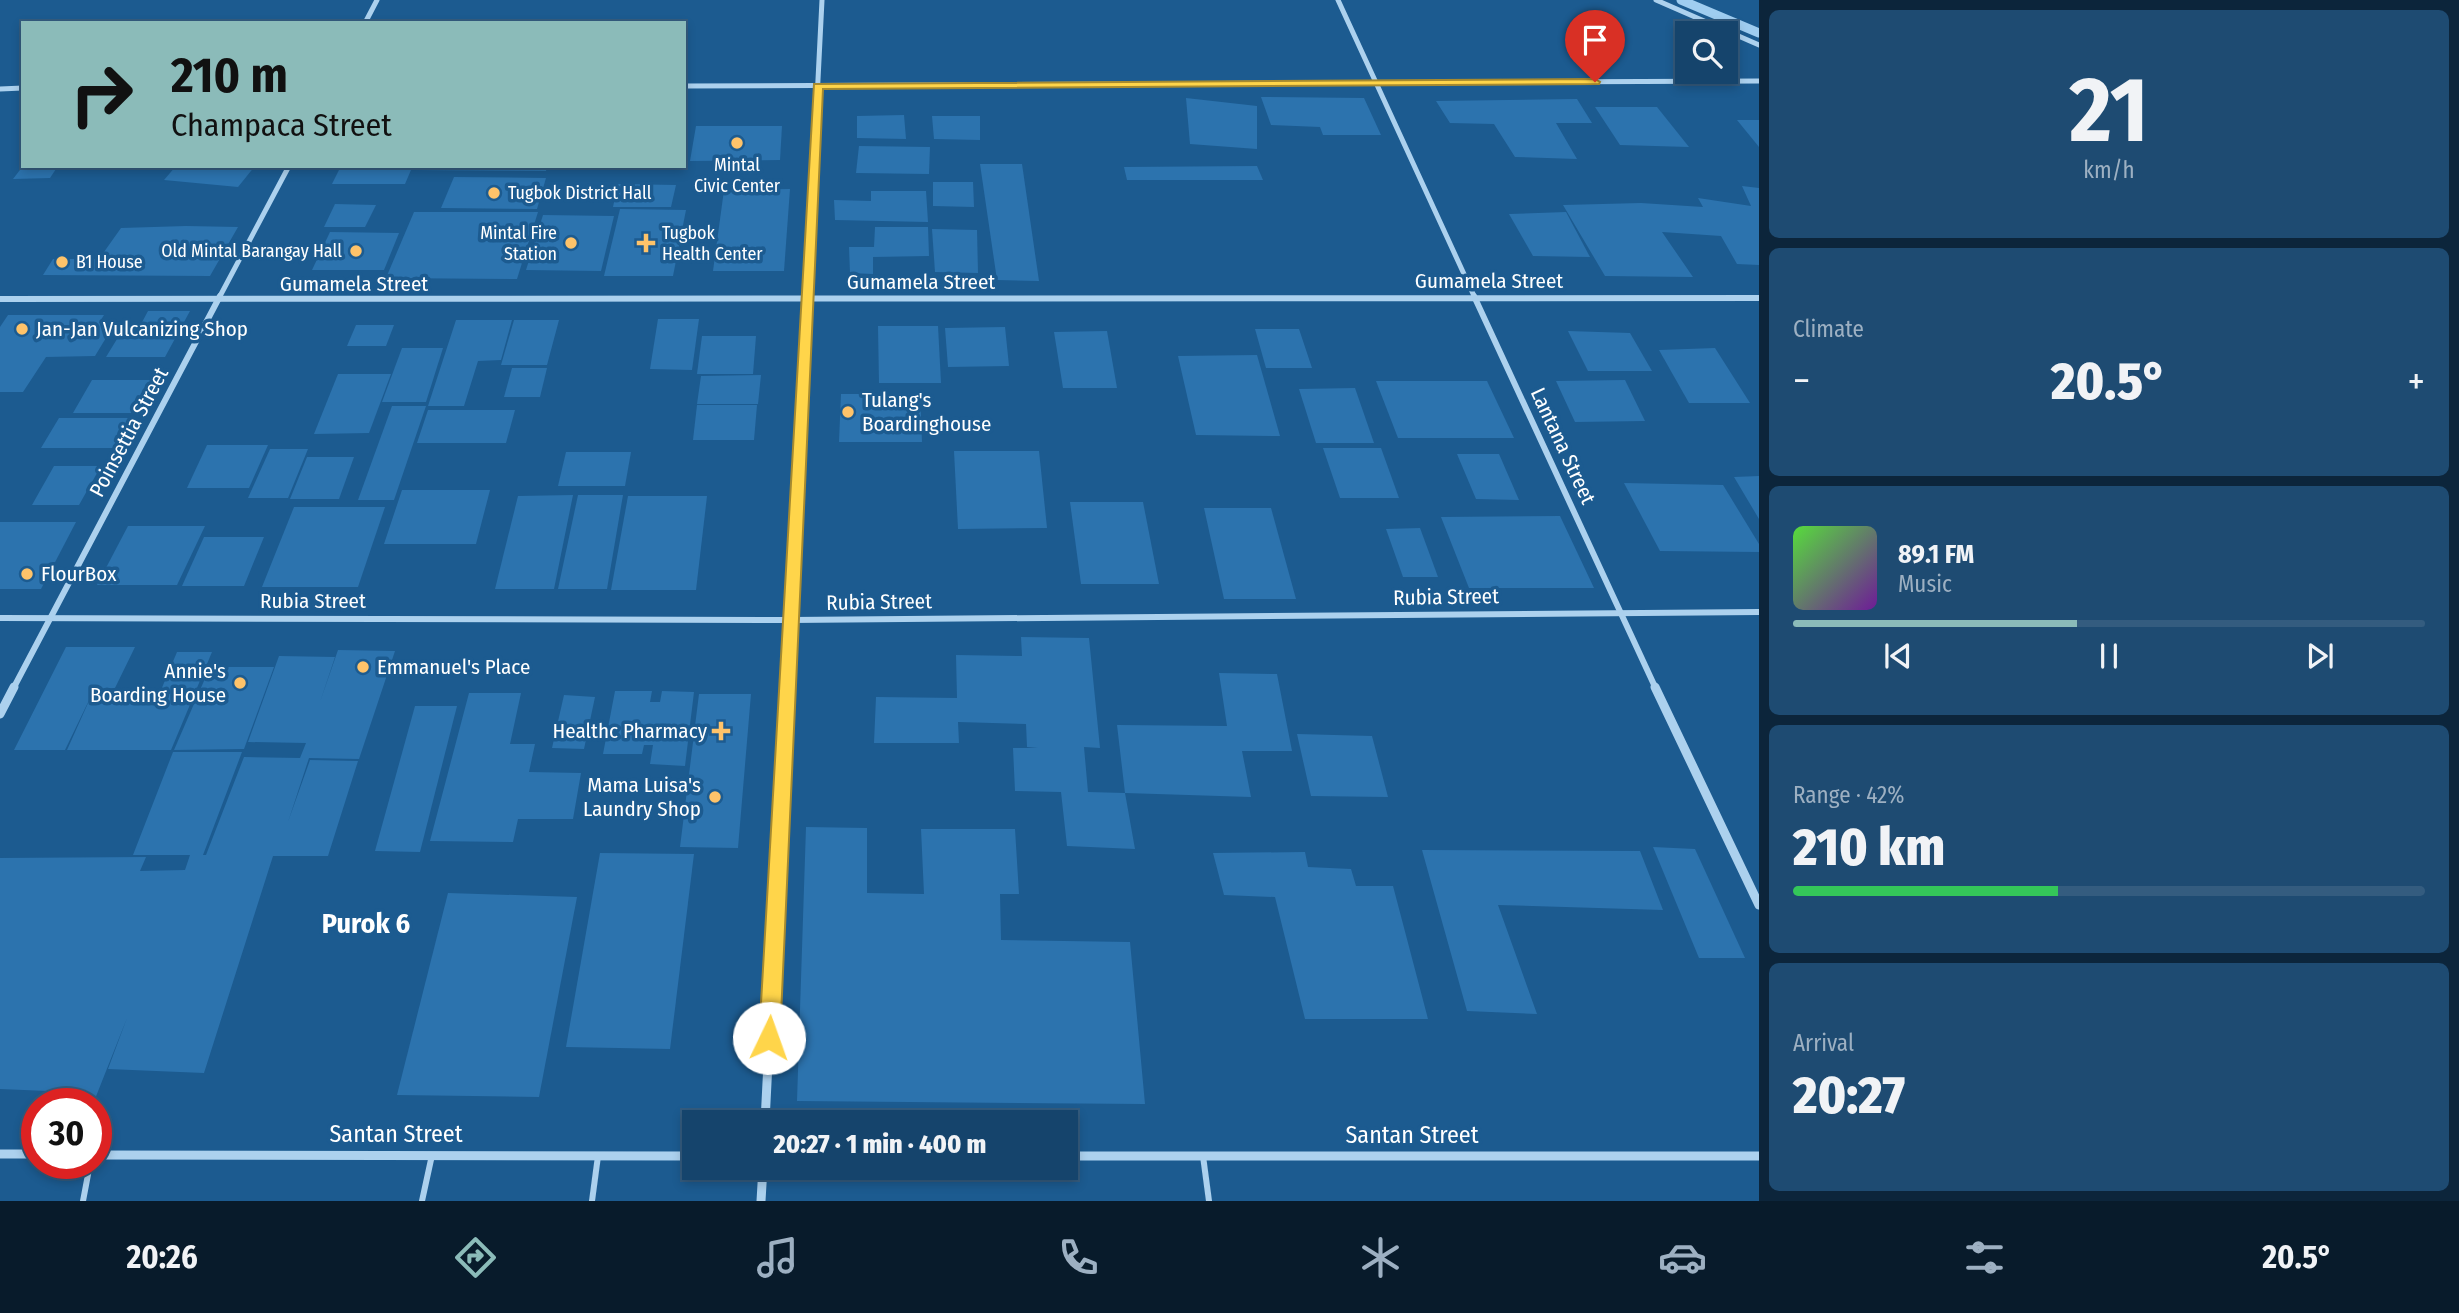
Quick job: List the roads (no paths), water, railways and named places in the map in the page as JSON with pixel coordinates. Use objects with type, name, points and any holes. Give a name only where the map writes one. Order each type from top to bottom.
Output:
[{"type":"street","points":[[366,21],[377,0]]},
{"type":"street","points":[[766,1110],[822,0]]},
{"type":"street","name":"Lantana Street","points":[[1338,0],[1620,613],[1759,905]]},
{"type":"street","points":[[1656,0],[1759,45]]},
{"type":"street","points":[[686,86],[1759,81]]},
{"type":"street","points":[[0,89],[21,88]]},
{"type":"street","name":"Poinsettia Street","points":[[0,714],[288,168]]},
{"type":"street","name":"Gumamela Street","points":[[0,299],[1475,296],[1759,298]]},
{"type":"street","name":"Rubia Street","points":[[0,618],[791,620],[1759,612]]},
{"type":"street","points":[[0,1154],[21,1154]]},
{"type":"street","name":"Santan Street","points":[[112,1155],[682,1156]]},
{"type":"street","name":"Santan Street","points":[[1078,1156],[1759,1156]]},
{"type":"street","points":[[761,1201],[762,1180]]},
{"type":"lane","points":[[422,1201],[432,1155]]},
{"type":"lane","points":[[592,1201],[598,1156]]},
{"type":"lane","points":[[1203,1156],[1209,1201]]},
{"type":"lane","points":[[83,1201],[87,1179]]},
{"type":"waterway","points":[[1681,0],[1759,33]]},
{"type":"place","name":"Mintal Civic Center","points":[[737,143]]},
{"type":"place","name":"Tugbok District Hall","points":[[494,193]]},
{"type":"place","name":"Mintal Fire Station","points":[[571,243]]},
{"type":"place","name":"Tugbok Health Center","points":[[646,243]]},
{"type":"place","name":"Old Mintal Barangay Hall","points":[[356,251]]},
{"type":"place","name":"B1 House","points":[[62,262]]},
{"type":"place","name":"Jan-Jan Vulcanizing Shop","points":[[22,329]]},
{"type":"place","name":"Tulang's Boardinghouse","points":[[848,412]]},
{"type":"place","name":"FlourBox","points":[[27,574]]},
{"type":"place","name":"Emmanuel's Place","points":[[363,667]]},
{"type":"place","name":"Annie's Boarding House","points":[[240,683]]},
{"type":"place","name":"Healthc Pharmacy","points":[[721,731]]},
{"type":"place","name":"Mama Luisa's Laundry Shop","points":[[715,797]]},
{"type":"district","name":"Purok 6","points":[[366,923]]}]
